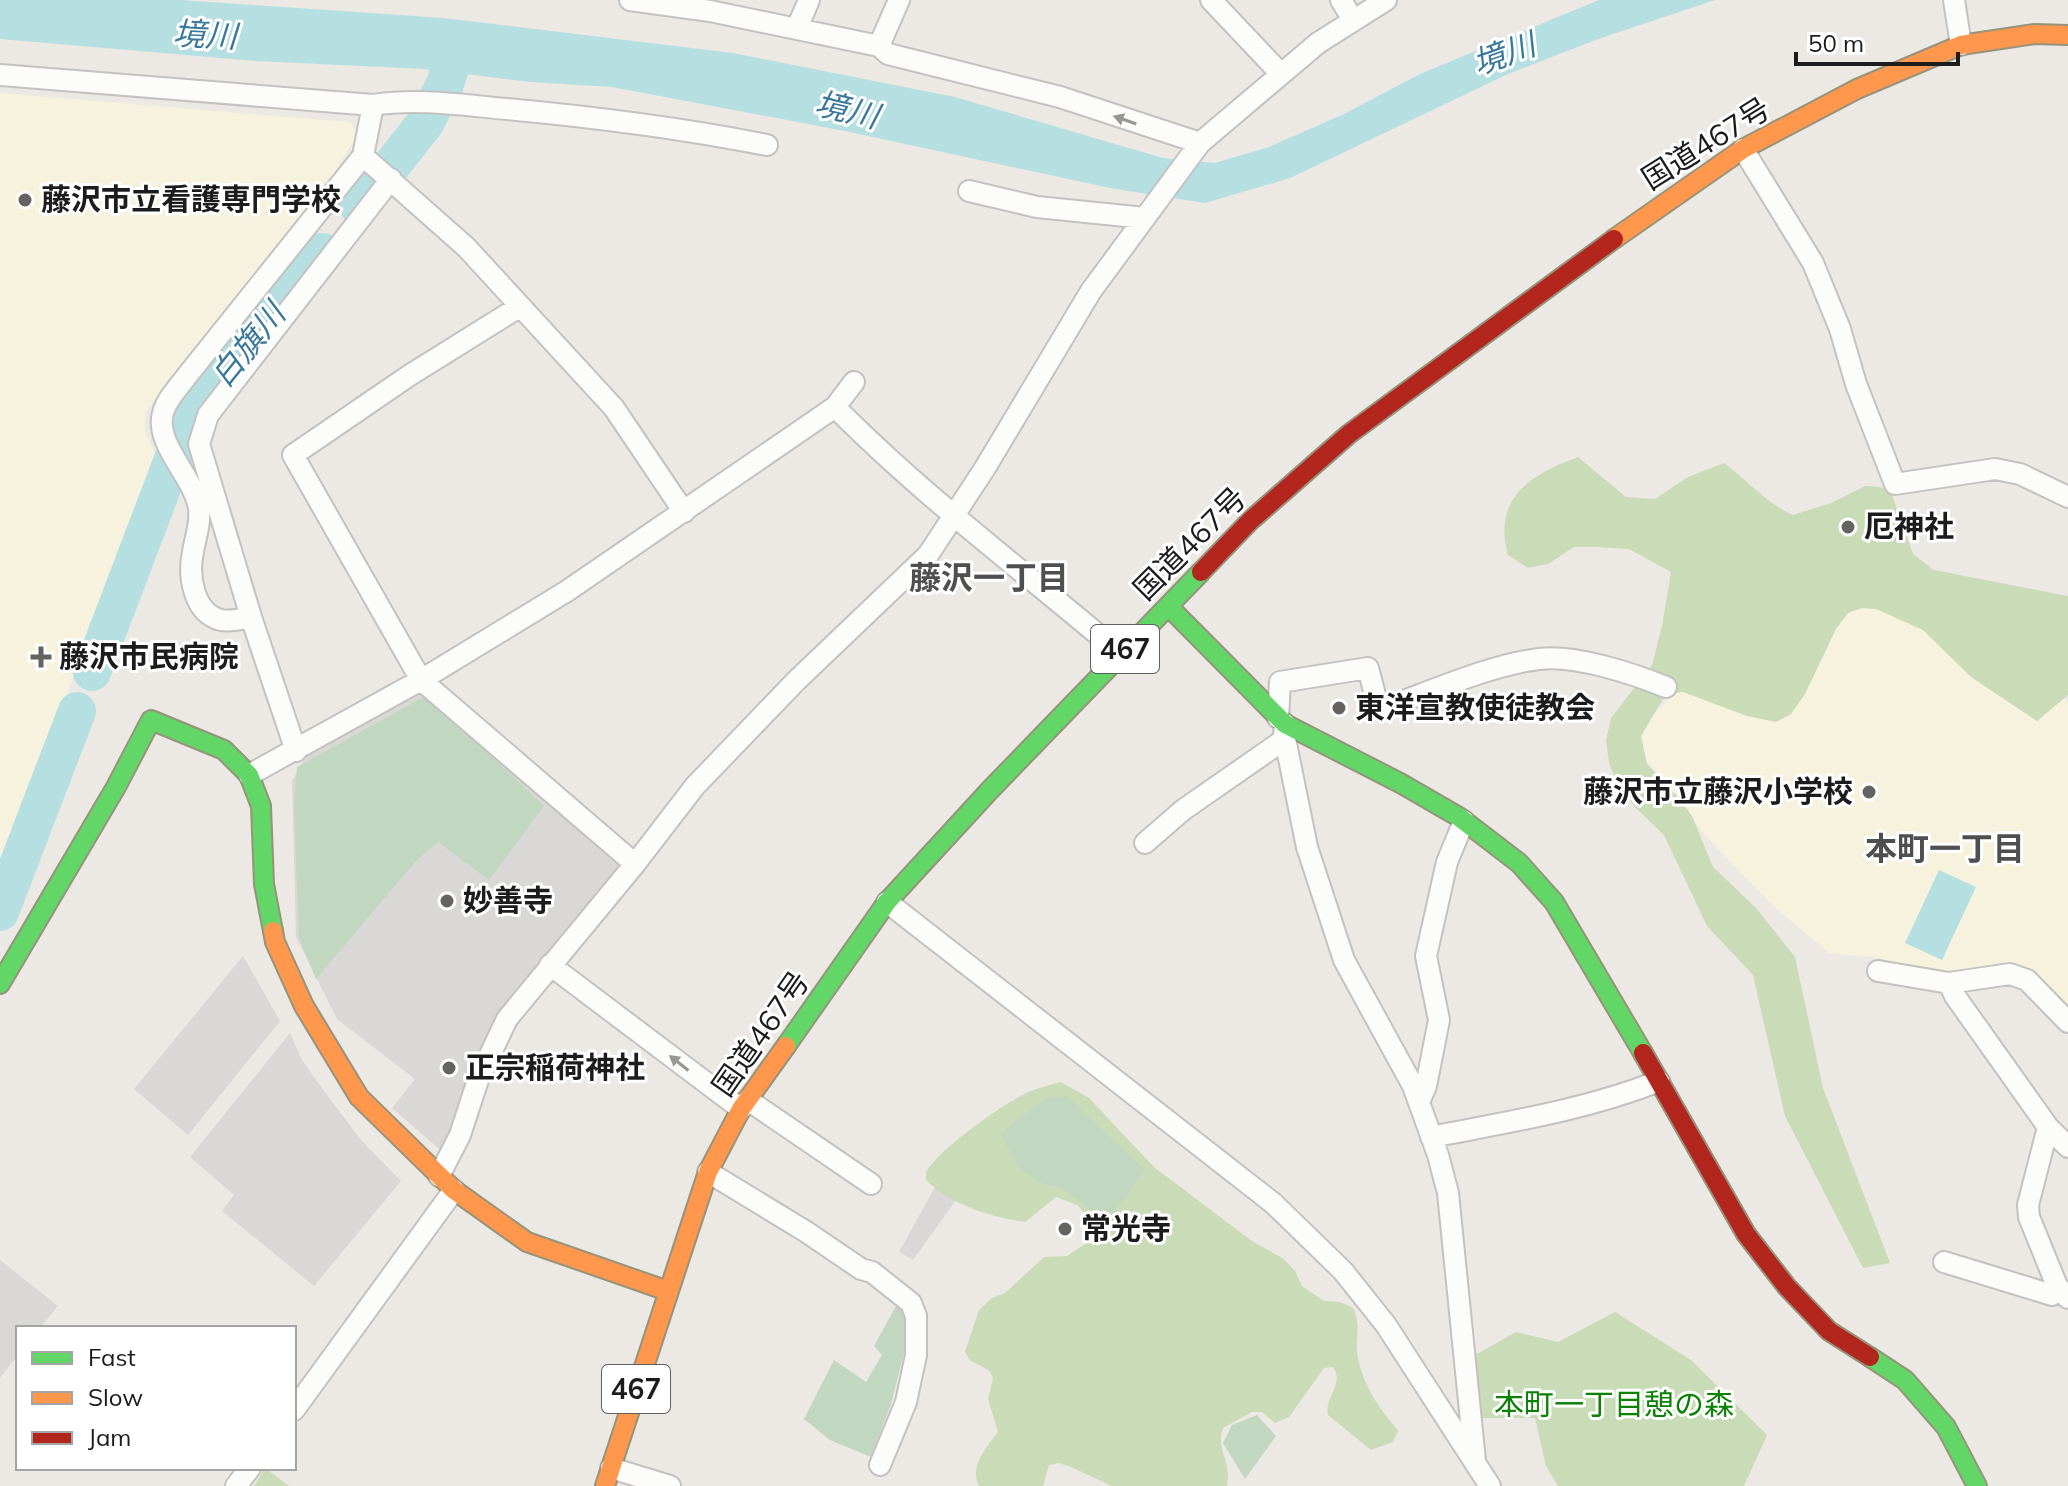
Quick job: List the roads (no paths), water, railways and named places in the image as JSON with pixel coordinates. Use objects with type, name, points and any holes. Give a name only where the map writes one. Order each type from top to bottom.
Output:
[{"type":"main road","name":"国道467号","points":[[608,1477],[708,1172],[745,1104],[887,902],[1250,521],[1349,434],[1647,215],[1743,149],[1857,89],[1961,45],[2035,34],[2068,35]]},
{"type":"main road","points":[[1168,606],[1282,727],[1402,784],[1464,821],[1519,863],[1554,902],[1746,1234],[1779,1277],[1829,1331],[1905,1380],[1946,1427],[1977,1486]]},
{"type":"main road","points":[[0,984],[129,764],[151,720],[224,750],[249,775],[261,806],[264,884],[275,942],[304,1006],[359,1097],[447,1183],[527,1242],[668,1291]]},
{"type":"street","points":[[630,0],[713,6],[879,46],[888,54],[1060,97],[1194,151]]},
{"type":"street","points":[[797,28],[809,0]]},
{"type":"street","points":[[879,46],[899,0]]},
{"type":"street","points":[[1211,0],[1280,73]]},
{"type":"street","points":[[1341,0],[1353,20]]},
{"type":"street","points":[[296,1407],[447,1183],[478,1080],[507,1019],[695,786],[796,681],[928,555],[1091,291],[1194,151],[1318,43],[1386,0]]},
{"type":"street","points":[[1954,0],[1961,45]]},
{"type":"street","points":[[0,75],[373,105],[409,102],[451,104],[642,123],[767,145]]},
{"type":"street","points":[[251,617],[223,620],[212,617],[196,597],[191,567],[200,512],[189,481],[166,442],[161,427],[163,412],[363,156],[373,105]]},
{"type":"street","points":[[1743,149],[1813,263],[1895,484],[1995,469],[2020,474],[2068,497]]},
{"type":"street","points":[[363,156],[466,247],[614,408],[684,512]]},
{"type":"street","points":[[296,751],[251,617],[199,444],[208,415],[391,179]]},
{"type":"street","points":[[969,191],[1037,207],[1149,213]]},
{"type":"street","points":[[519,307],[410,375],[293,455],[421,680],[635,864]]},
{"type":"street","points":[[249,775],[421,680],[567,591],[835,407],[854,382]]},
{"type":"street","points":[[835,407],[880,453],[953,518],[1020,568],[1121,654]]},
{"type":"street","points":[[1475,1461],[1448,1193],[1413,1086],[1344,960],[1307,847],[1282,727],[1280,682],[1368,668],[1379,710],[1497,669],[1541,658],[1590,663],[1666,687]]},
{"type":"street","points":[[1145,843],[1282,727]]},
{"type":"street","points":[[1419,1102],[1426,1086],[1439,1020],[1426,956],[1447,862],[1464,821]]},
{"type":"street","points":[[887,902],[1273,1203],[1343,1271],[1386,1325],[1490,1486]]},
{"type":"street","points":[[550,965],[745,1104],[871,1184]]},
{"type":"street","points":[[1878,971],[1949,983],[2010,974],[2027,980],[2068,1022]]},
{"type":"street","points":[[1949,983],[1955,996],[2048,1127],[2068,1147]]},
{"type":"street","points":[[1431,1137],[1566,1111],[1619,1097],[1659,1081]]},
{"type":"street","points":[[1944,1262],[2052,1295],[2063,1292],[2029,1217],[2028,1205],[2048,1127]]},
{"type":"street","points":[[708,1172],[861,1269],[872,1272],[911,1303],[916,1316],[916,1355],[906,1402],[880,1465]]},
{"type":"street","points":[[236,1486],[248,1470]]},
{"type":"street","points":[[608,1477],[670,1486]]},
{"type":"water","name":"境川","points":[[0,0],[180,0],[443,18],[733,53],[955,97],[1163,158],[1215,163],[1269,147],[1344,114],[1420,74],[1599,0],[1715,0],[1598,39],[1508,74],[1290,178],[1205,203],[1110,188],[845,131],[612,87],[530,82],[424,69],[257,61],[0,39]]},
{"type":"water","points":[[1939,870],[1976,887],[1942,960],[1905,943]]},
{"type":"waterway","name":"白旗川","points":[[359,207],[425,123],[445,84],[456,49]]},
{"type":"waterway","name":"白旗川","points":[[92,672],[188,420],[323,252]]},
{"type":"waterway","name":"白旗川","points":[[0,912],[77,711]]},
{"type":"place","name":"藤沢市立看護専門学校","points":[[25,200]]},
{"type":"place","name":"厄神社","points":[[1848,527]]},
{"type":"place","name":"藤沢市民病院","points":[[41,657]]},
{"type":"place","name":"東洋宣教使徒教会","points":[[1339,708]]},
{"type":"place","name":"藤沢市立藤沢小学校","points":[[1869,792]]},
{"type":"place","name":"妙善寺","points":[[447,901]]},
{"type":"place","name":"正宗稲荷神社","points":[[449,1068]]},
{"type":"place","name":"常光寺","points":[[1065,1229]]},
{"type":"district","name":"藤沢一丁目","points":[[989,578]]},
{"type":"district","name":"本町一丁目","points":[[1945,849]]},
{"type":"park label","name":"本町一丁目憩の森","points":[[1614,1405]]}]
